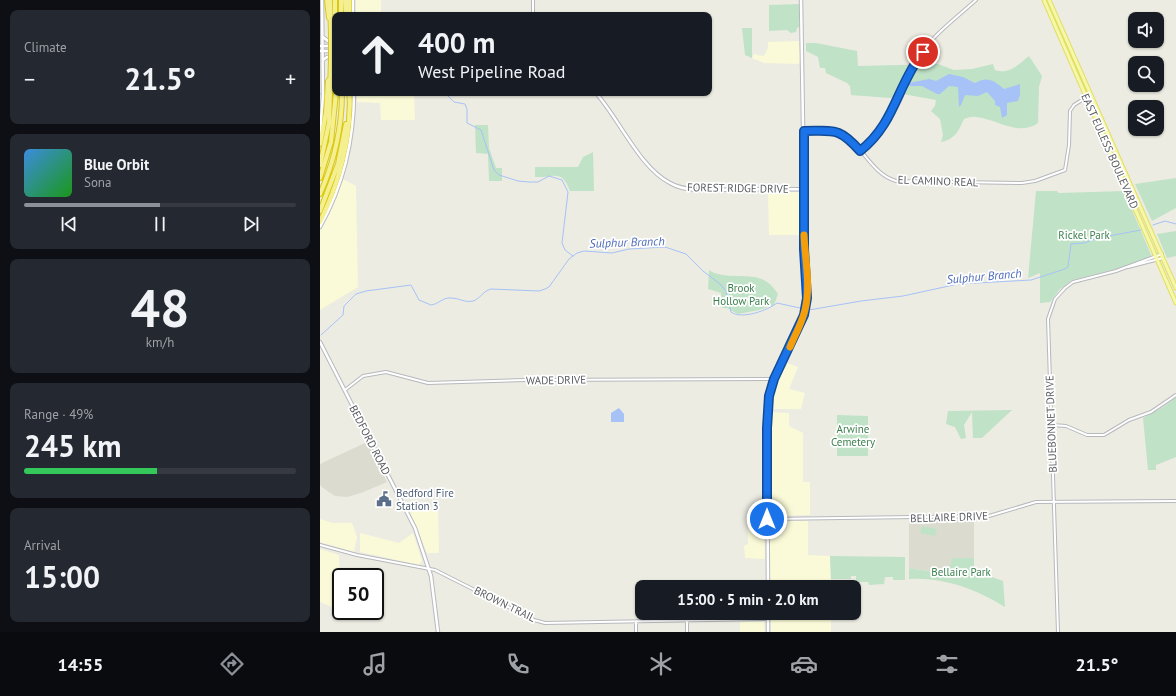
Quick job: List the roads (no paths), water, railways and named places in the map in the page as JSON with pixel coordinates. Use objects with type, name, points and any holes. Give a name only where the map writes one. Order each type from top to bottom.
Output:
[{"type":"highway","points":[[327,0],[327,12],[332,21]]},
{"type":"highway","points":[[330,0],[332,15]]},
{"type":"highway","points":[[334,12],[335,0]]},
{"type":"highway","points":[[341,0],[341,12]]},
{"type":"highway","points":[[345,0],[346,12]]},
{"type":"highway","points":[[349,12],[351,0]]},
{"type":"highway","points":[[332,29],[332,46]]},
{"type":"highway","points":[[320,165],[330,123],[332,68]]},
{"type":"highway","points":[[320,144],[326,113],[328,81],[331,77]]},
{"type":"highway","points":[[320,178],[331,142],[336,96]]},
{"type":"highway","points":[[320,198],[338,138],[342,96]]},
{"type":"highway","points":[[320,211],[333,180],[342,151],[348,96]]},
{"type":"highway","points":[[320,222],[334,192],[344,160],[349,124],[348,96]]},
{"type":"highway","points":[[320,194],[323,187]]},
{"type":"main road","points":[[320,132],[323,106],[323,60],[321,51],[322,0]]},
{"type":"main road","points":[[351,0],[353,12]]},
{"type":"main road","points":[[768,580],[768,406],[774,379],[804,315],[808,290],[804,249],[804,131],[801,0]]},
{"type":"main road","name":"EAST EULESS BOULEVARD","points":[[1044,0],[1176,302]]},
{"type":"main road","name":"EAST EULESS BOULEVARD","points":[[1049,0],[1176,288]]},
{"type":"main road","points":[[322,37],[328,41],[332,41]]},
{"type":"main road","points":[[321,46],[332,46]]},
{"type":"main road","points":[[321,51],[332,51]]},
{"type":"main road","points":[[323,60],[328,57],[332,58]]},
{"type":"main road","points":[[320,227],[335,196],[347,159],[352,130],[354,96]]},
{"type":"main road","name":"FOREST RIDGE DRIVE","points":[[598,96],[647,163],[658,175],[670,184],[681,188],[697,190],[804,189]]},
{"type":"main road","name":"BEDFORD ROAD","points":[[320,342],[415,528],[429,569],[434,590],[438,632]]},
{"type":"main road","points":[[768,620],[768,632]]},
{"type":"street","points":[[533,0],[533,12]]},
{"type":"street","points":[[860,151],[871,143],[883,129],[916,60],[926,48],[976,0]]},
{"type":"street","points":[[1086,97],[1091,95]]},
{"type":"street","name":"EL CAMINO REAL","points":[[804,131],[839,132],[849,139],[884,175],[900,182],[1022,183],[1035,181],[1065,170],[1069,145],[1070,111],[1074,105],[1086,97]]},
{"type":"street","name":"BLUEBONNET DRIVE","points":[[1157,258],[1162,254]]},
{"type":"street","name":"BLUEBONNET DRIVE","points":[[1058,632],[1048,319],[1052,304],[1058,294],[1074,282],[1157,258],[1163,258]]},
{"type":"street","name":"WADE DRIVE","points":[[345,390],[363,376],[386,372],[428,383],[524,380],[774,379]]},
{"type":"street","points":[[1052,425],[1066,426],[1088,435],[1104,435],[1129,420],[1151,412],[1176,394]]},
{"type":"street","name":"BELLAIRE DRIVE","points":[[767,519],[991,516],[1032,502],[1176,502]]},
{"type":"street","name":"BROWN TRAIL","points":[[320,545],[362,556],[429,569],[539,622],[728,620]]},
{"type":"street","points":[[687,621],[687,632]]},
{"type":"street","points":[[636,622],[636,632]]},
{"type":"water","points":[[949,74],[963,77],[975,83],[987,79],[997,83],[1004,89],[1020,84],[1020,95],[1018,101],[1007,103],[1007,115],[1002,118],[1000,107],[995,105],[995,101],[987,92],[978,96],[965,95],[959,107],[958,87],[949,86],[940,94],[937,94],[922,86],[910,86],[908,84],[929,79],[936,81]]},
{"type":"water","points":[[619,408],[624,414],[624,422],[611,422],[611,413]]},
{"type":"waterway","points":[[448,96],[454,102],[465,104],[467,109],[467,123],[481,130],[494,170],[499,175],[518,181],[529,182],[538,182],[549,176],[562,180],[568,192],[562,243],[565,250],[573,256]]},
{"type":"waterway","name":"Sulphur Branch","points":[[1153,225],[1165,221],[1176,224]]},
{"type":"waterway","name":"Sulphur Branch","points":[[321,335],[343,315],[344,306],[356,294],[366,291],[411,285],[419,300],[431,305],[448,298],[473,301],[491,289],[539,291],[549,287],[569,259],[577,253],[584,251],[612,253],[629,249],[665,247],[686,254],[726,291],[731,312],[748,315],[761,311],[777,303],[809,310],[861,301],[903,296],[958,284],[1031,280],[1068,267],[1071,244],[1084,243],[1098,238],[1141,230]]},
{"type":"place","name":"Bedford Fire Station 3","points":[[384,499]]},
{"type":"park label","name":"Rickel Park","points":[[1084,235]]},
{"type":"park label","name":"Brook Hollow Park","points":[[741,294]]},
{"type":"park label","name":"Arwine Cemetery","points":[[853,435]]},
{"type":"park label","name":"Bellaire Park","points":[[961,572]]}]
